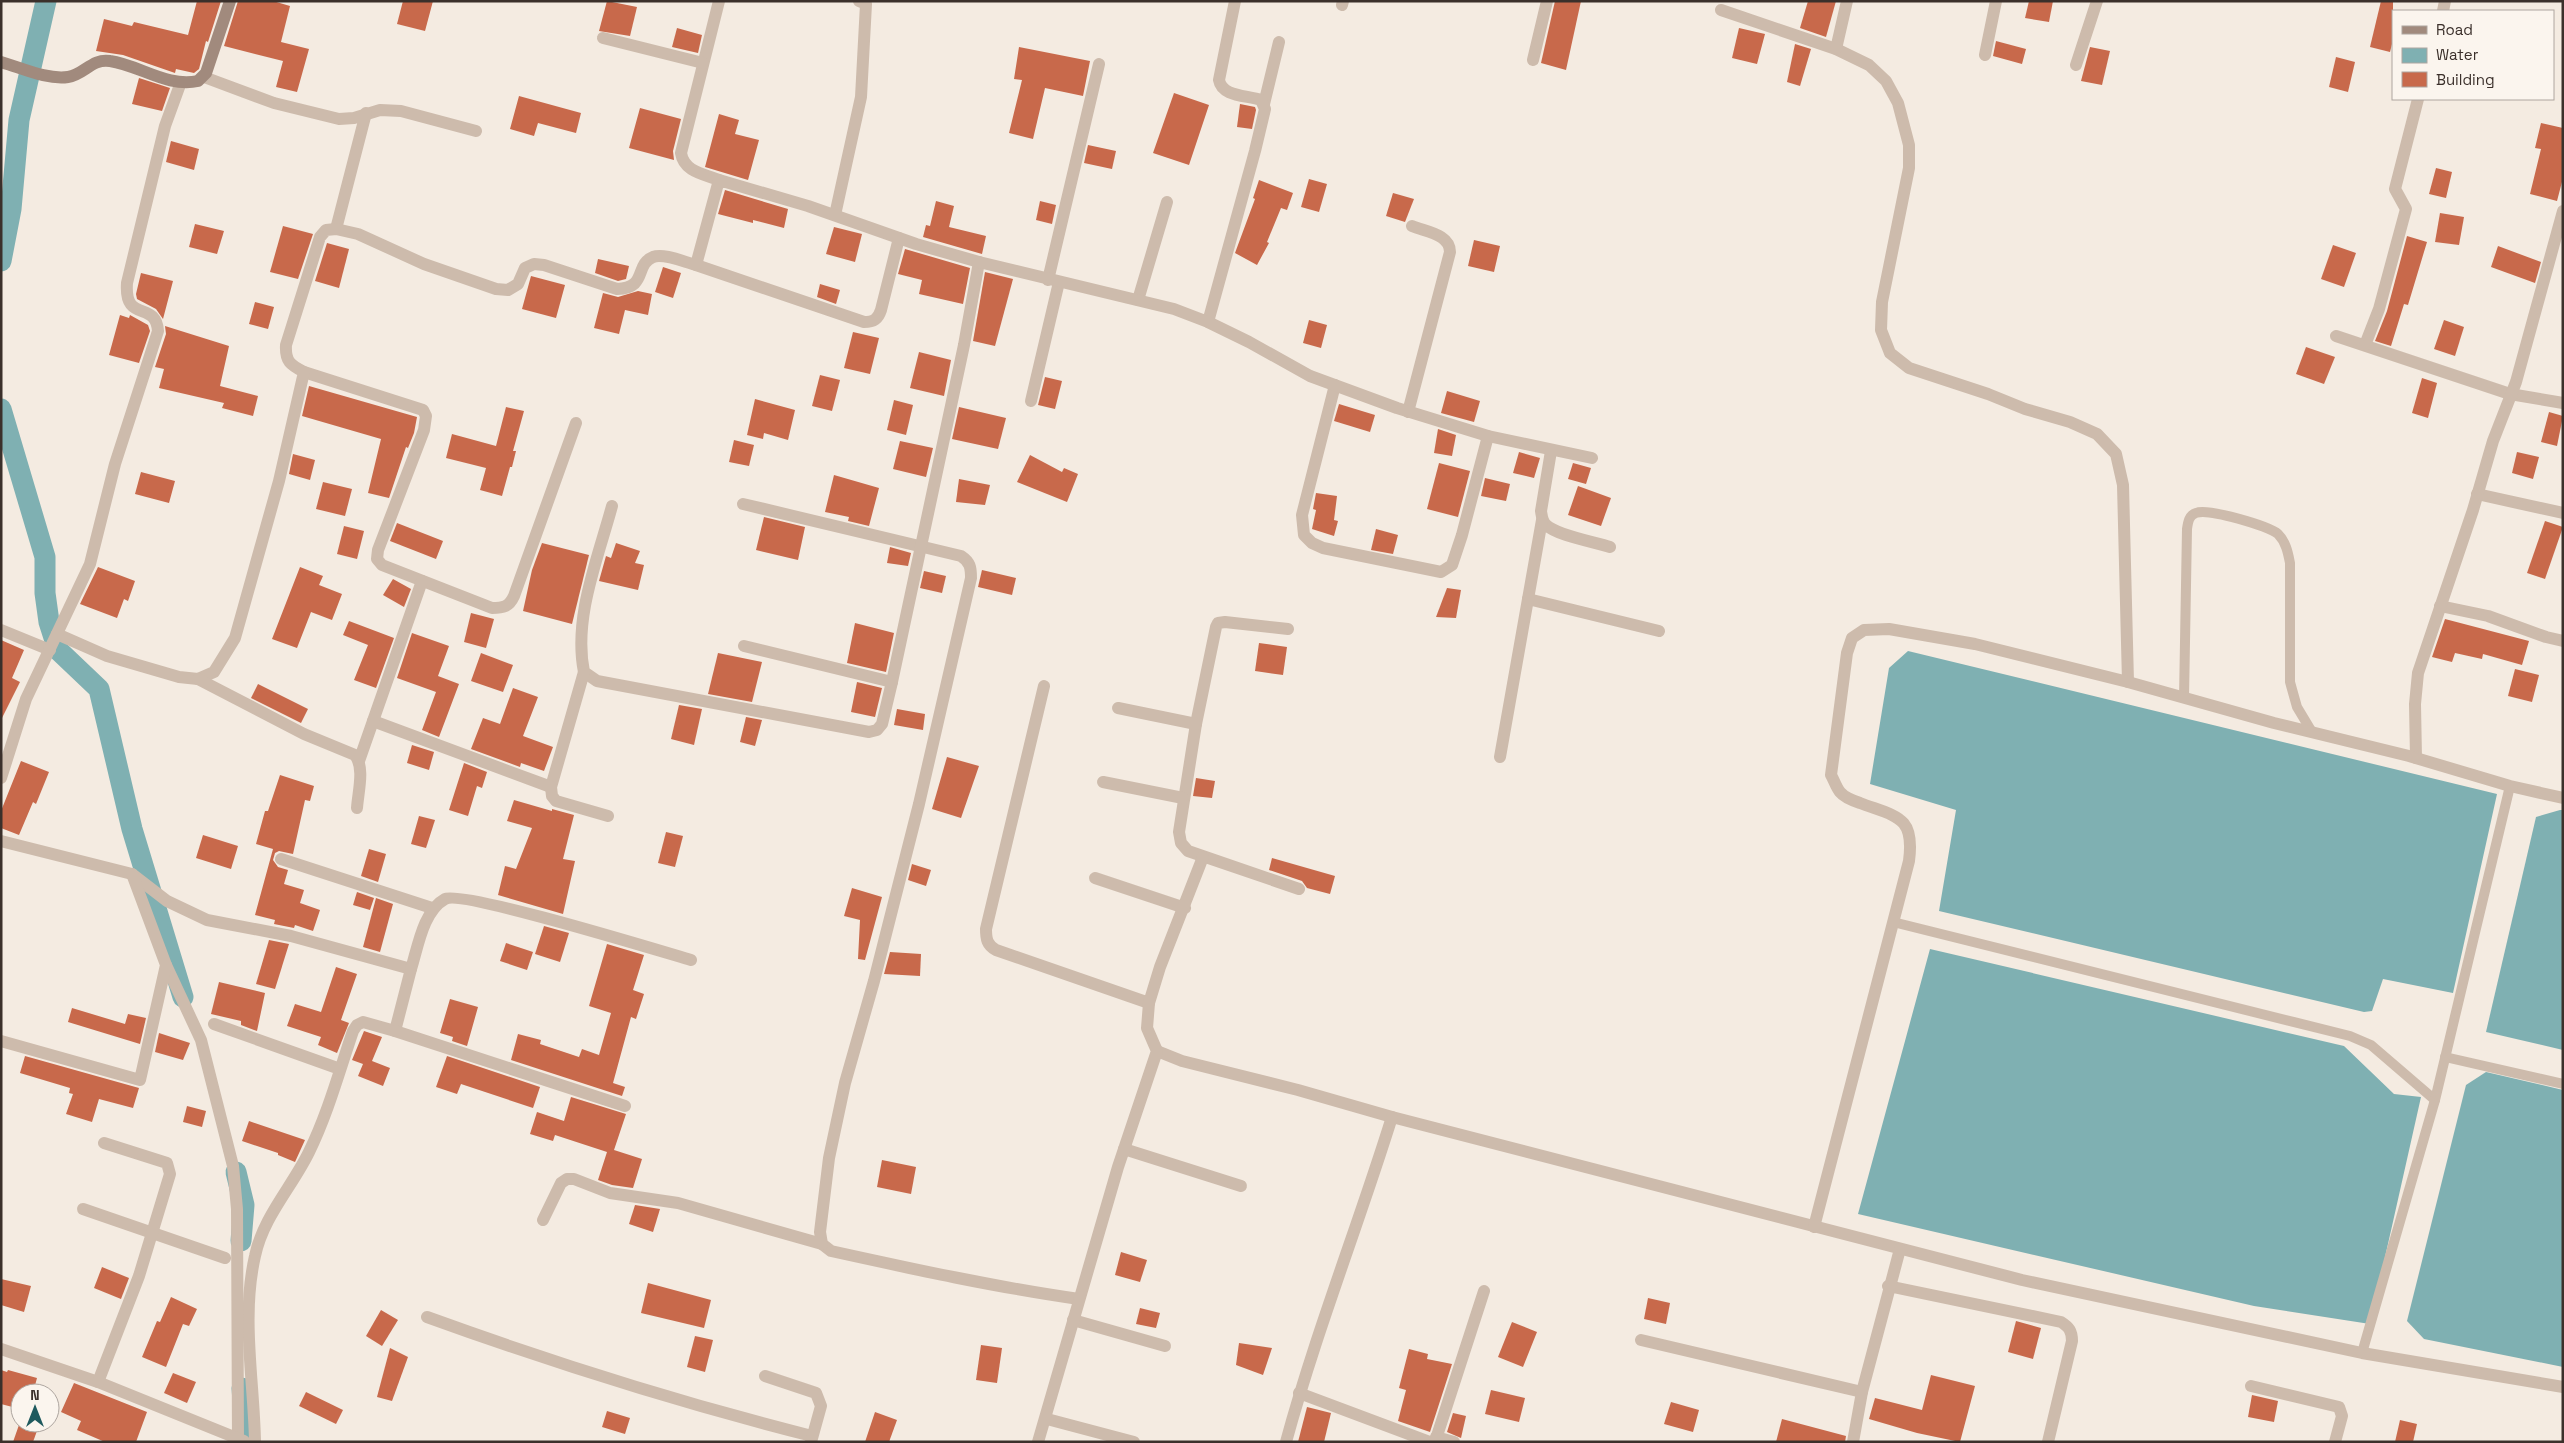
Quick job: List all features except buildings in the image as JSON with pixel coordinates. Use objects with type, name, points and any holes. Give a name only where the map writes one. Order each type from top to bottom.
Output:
[{"type":"street","points":[[204,77],[230,1]]},
{"type":"street","points":[[719,1],[681,154],[683,162],[689,168],[719,180],[835,215],[899,238],[979,262],[1138,300],[1208,322],[1275,355],[1310,376],[1408,412],[1488,436],[1551,451],[1592,458]]},
{"type":"street","points":[[835,215],[861,97],[866,4],[859,1]]},
{"type":"street","points":[[1234,1],[1219,80],[1220,87],[1225,91],[1253,97],[1264,104]]},
{"type":"street","points":[[1532,60],[1547,1]]},
{"type":"street","points":[[1836,49],[1847,1]]},
{"type":"street","points":[[1984,55],[1996,1]]},
{"type":"street","points":[[2076,65],[2097,1]]},
{"type":"street","points":[[1721,10],[1836,49],[1869,65],[1886,81],[1898,103],[1909,145],[1908,168],[1882,302],[1881,330],[1890,353],[1909,368],[1988,394],[2026,410],[2070,422],[2098,434],[2116,454],[2123,485],[2128,682]]},
{"type":"street","points":[[603,38],[703,63]]},
{"type":"street","points":[[1208,322],[1256,152],[1264,104],[1279,42]]},
{"type":"street","points":[[1,62],[51,77],[69,77],[94,62],[110,61],[181,82],[190,83],[204,77],[274,103],[339,119],[354,118],[380,110],[401,111],[476,131]]},
{"type":"street","points":[[1032,401],[1053,281],[1099,64]]},
{"type":"street","points":[[1,778],[26,699],[90,564],[115,464],[158,331],[157,322],[152,315],[133,308],[128,301],[127,283],[165,126],[181,82]]},
{"type":"street","points":[[2365,345],[2378,309],[2406,208],[2395,189],[2418,100]]},
{"type":"street","points":[[336,228],[366,113]]},
{"type":"street","points":[[696,265],[719,180]]},
{"type":"street","points":[[1138,300],[1167,202]]},
{"type":"street","points":[[2416,758],[2414,704],[2418,673],[2493,440],[2516,382],[2563,211]]},
{"type":"street","points":[[1408,412],[1450,252],[1450,244],[1445,239],[1412,226]]},
{"type":"street","points":[[576,423],[511,603],[502,608],[492,608],[382,565],[378,559],[378,550],[424,430],[426,416],[423,410],[304,372],[289,364],[286,357],[286,345],[320,237],[326,230],[336,228],[358,234],[424,264],[496,289],[508,290],[518,284],[525,268],[534,264],[544,265],[617,289],[628,289],[636,283],[647,262],[653,257],[663,257],[696,265],[864,322],[872,322],[878,318],[899,238]]},
{"type":"street","points":[[584,672],[597,680],[869,732],[877,730],[882,724],[892,682],[964,345],[979,262]]},
{"type":"street","points":[[2336,336],[2510,394],[2563,403]]},
{"type":"street","points":[[198,679],[214,672],[235,638],[279,481],[304,372]]},
{"type":"street","points":[[1335,385],[1302,515],[1304,535],[1312,543],[1323,548],[1441,572],[1452,565],[1462,535],[1488,436]]},
{"type":"street","points":[[1500,757],[1542,520],[1541,511],[1551,451]]},
{"type":"street","points":[[2477,494],[2563,513]]},
{"type":"street","points":[[743,504],[961,556],[968,560],[971,567],[971,578],[919,804],[874,981],[845,1083],[829,1158],[820,1232],[822,1244]]},
{"type":"street","points":[[608,816],[556,801],[552,796],[551,787],[584,672],[581,656],[582,634],[588,595],[612,506]]},
{"type":"street","points":[[1542,520],[1547,526],[1556,531],[1610,547]]},
{"type":"street","points":[[357,808],[360,761],[422,581]]},
{"type":"street","points":[[1528,599],[1659,631]]},
{"type":"street","points":[[2440,606],[2488,616],[2546,637],[2563,641]]},
{"type":"street","points":[[1288,629],[1218,624],[1213,634],[1196,724],[1179,832],[1181,843],[1188,851],[1203,858],[1299,889]]},
{"type":"street","points":[[1814,1227],[1909,862],[1911,844],[1909,829],[1900,819],[1841,793],[1831,775],[1844,672],[1852,638],[1864,630],[1889,629],[1975,644],[2128,682],[2416,758],[2510,786],[2563,798]]},
{"type":"street","points":[[1,630],[50,649]]},
{"type":"street","points":[[56,635],[115,659],[198,679],[304,734],[355,755],[360,761]]},
{"type":"street","points":[[744,646],[892,682]]},
{"type":"street","points":[[1044,686],[986,929],[986,939],[990,946],[996,950],[1149,1003]]},
{"type":"street","points":[[1118,708],[1196,724]]},
{"type":"street","points":[[373,721],[551,787]]},
{"type":"street","points":[[1104,782],[1184,798]]},
{"type":"street","points":[[1,841],[30,850],[132,874],[167,901],[207,920],[291,936],[411,969]]},
{"type":"street","points":[[1038,1442],[1047,1419],[1073,1320],[1124,1148],[1157,1051],[1147,1028],[1149,1003],[1160,967],[1185,908],[1203,858]]},
{"type":"street","points":[[281,859],[432,908]]},
{"type":"street","points":[[1,1349],[98,1382],[240,1441],[237,1209],[233,1166],[201,1040],[166,965],[132,874]]},
{"type":"street","points":[[1095,878],[1185,908]]},
{"type":"street","points":[[395,1031],[411,969],[432,908],[447,898],[464,898],[594,931],[692,960]]},
{"type":"street","points":[[1,1041],[140,1080],[166,965]]},
{"type":"street","points":[[255,1442],[249,1302],[255,1256],[264,1228],[308,1154],[322,1124],[357,1025],[363,1022],[372,1023],[625,1106]]},
{"type":"street","points":[[214,1024],[340,1069]]},
{"type":"street","points":[[1157,1051],[1182,1061],[1298,1090],[1392,1118],[2022,1280],[2362,1353],[2563,1387]]},
{"type":"street","points":[[1286,1442],[1299,1393],[1363,1211],[1392,1118]]},
{"type":"street","points":[[98,1382],[139,1276],[170,1174],[170,1167],[166,1163],[104,1143]]},
{"type":"street","points":[[1124,1148],[1241,1186]]},
{"type":"street","points":[[544,1220],[562,1183],[567,1179],[574,1179],[610,1193],[678,1203],[822,1244],[831,1251],[1000,1288],[1079,1299]]},
{"type":"street","points":[[83,1209],[224,1258]]},
{"type":"street","points":[[1853,1442],[1862,1392],[1888,1286],[1900,1249]]},
{"type":"street","points":[[1888,1286],[2060,1322],[2068,1326],[2072,1333],[2072,1341],[2048,1442]]},
{"type":"street","points":[[1434,1440],[1484,1291]]},
{"type":"street","points":[[427,1318],[547,1360],[635,1388],[812,1439],[820,1406],[816,1392],[765,1376]]},
{"type":"street","points":[[1073,1320],[1165,1346]]},
{"type":"street","points":[[1641,1340],[1862,1392]]},
{"type":"street","points":[[2251,1386],[2339,1407],[2342,1416],[2335,1442]]},
{"type":"street","points":[[1299,1393],[1434,1440],[1454,1442]]},
{"type":"street","points":[[1047,1419],[1134,1442]]},
{"type":"lane","points":[[2184,698],[2187,529],[2189,518],[2196,513],[2208,512],[2266,527],[2279,535],[2287,548],[2290,563],[2290,682],[2297,707],[2312,732]]},
{"type":"lane","points":[[2362,1353],[2435,1100],[2510,786]]},
{"type":"lane","points":[[1893,922],[2350,1036],[2371,1045],[2435,1100]]},
{"type":"lane","points":[[2445,1057],[2563,1084]]},
{"type":"water","points":[[1908,651],[2497,794],[2453,993],[2383,979],[2372,1011],[2364,1012],[1939,911],[1956,810],[1870,784],[1889,668]]},
{"type":"water","points":[[2563,810],[2563,1050],[2486,1032],[2536,817]]},
{"type":"water","points":[[1930,949],[2344,1046],[2394,1094],[2421,1097],[2370,1324],[2254,1306],[1858,1214]]},
{"type":"water","points":[[2486,1072],[2563,1090],[2563,1367],[2424,1339],[2407,1321],[2466,1085]]},
{"type":"waterway","points":[[1,261],[11,209],[19,120],[46,1]]},
{"type":"waterway","points":[[1,409],[45,557],[45,593],[49,622],[58,650],[99,689],[132,829],[183,997]]},
{"type":"waterway","points":[[236,1172],[244,1205],[241,1241]]},
{"type":"waterway","points":[[242,1388],[246,1442]]}]
